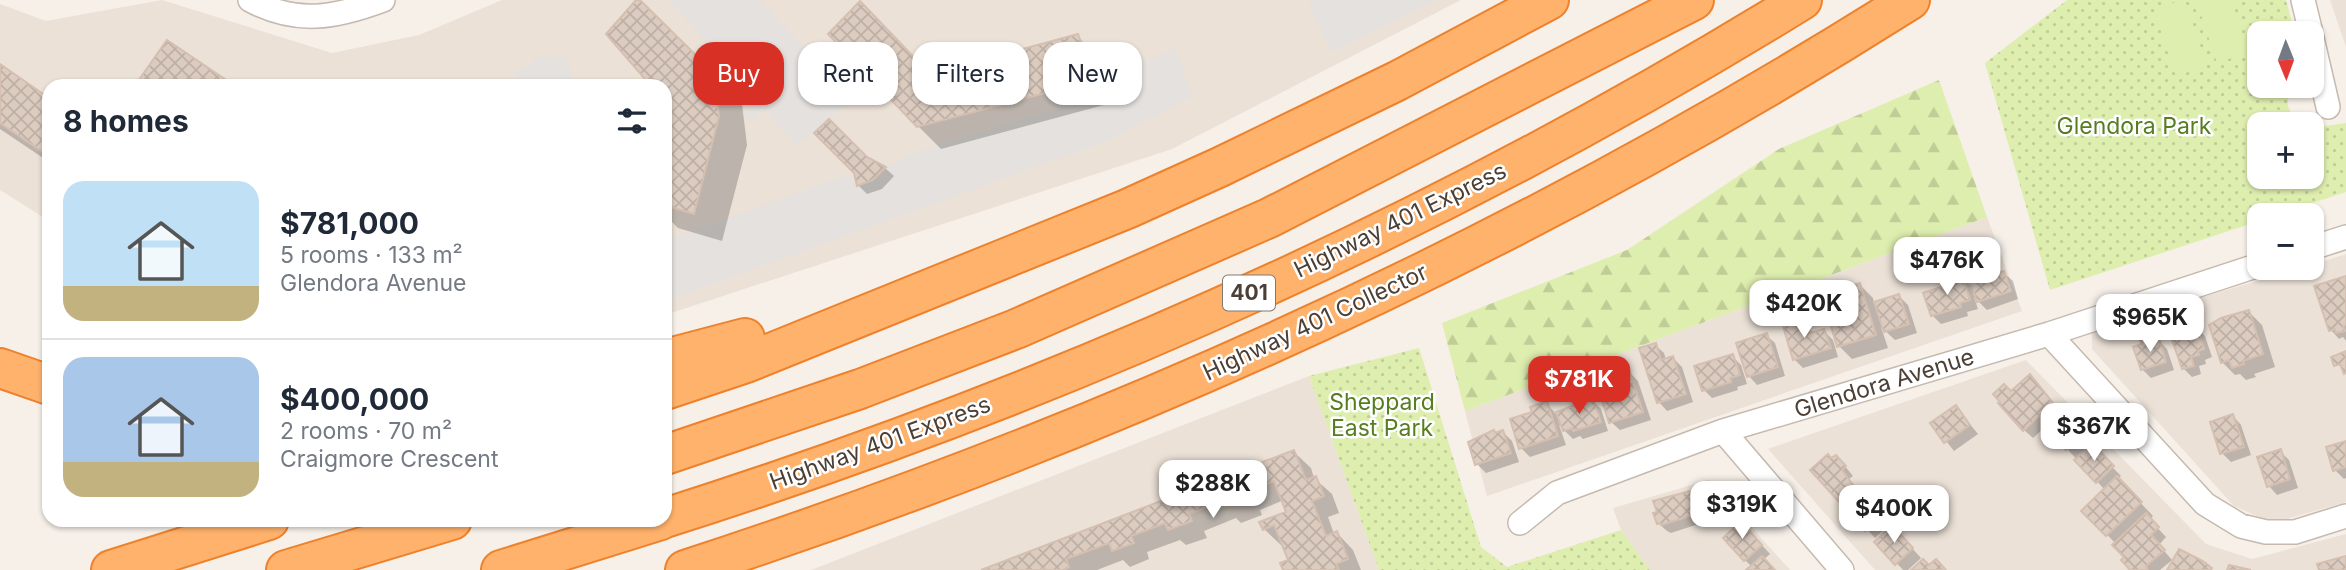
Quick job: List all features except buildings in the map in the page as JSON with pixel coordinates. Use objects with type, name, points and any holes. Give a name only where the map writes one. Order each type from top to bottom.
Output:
[{"type":"highway","points":[[672,388],[746,363],[1127,209],[1397,81],[1549,0]]},
{"type":"highway","points":[[672,453],[860,390],[1016,329],[1269,218],[1694,0]]},
{"type":"highway","name":"Highway 401 Express","points":[[672,516],[835,461],[991,403],[1273,283],[1413,215],[1559,139],[1663,82],[1802,0]]},
{"type":"highway","name":"Highway 401 Collector","points":[[685,570],[917,491],[1062,435],[1203,375],[1409,279],[1543,211],[1801,67],[1910,0]]},
{"type":"highway","points":[[672,357],[969,274]]},
{"type":"highway","points":[[756,570],[996,484],[1190,404],[1409,279]]},
{"type":"highway","points":[[0,368],[42,383]]},
{"type":"highway","points":[[111,570],[247,527]]},
{"type":"highway","points":[[286,570],[429,527]]},
{"type":"highway","name":"Highway 401 Express","points":[[501,570],[638,527]]},
{"type":"street","points":[[250,0],[269,10],[290,16],[329,16],[383,0]]},
{"type":"street","points":[[2302,0],[2307,21]]},
{"type":"street","points":[[2324,90],[2328,107]]},
{"type":"street","points":[[2324,244],[2346,237]]},
{"type":"street","name":"Glendora Avenue","points":[[1520,523],[1557,493],[1723,431],[2049,334],[2247,269]]},
{"type":"street","points":[[2049,334],[2205,504],[2241,526],[2266,532],[2295,531],[2346,516]]},
{"type":"street","points":[[1723,431],[1842,570]]},
{"type":"shaded area","points":[[162,0],[332,53],[419,35],[502,0],[1461,0],[1172,149],[672,313],[672,79],[42,79],[42,217],[0,190],[0,4],[46,21]]},
{"type":"shaded area","points":[[668,0],[759,0],[800,42],[798,105],[847,105],[797,145],[764,109],[751,122],[744,113],[750,105],[784,105],[784,42],[706,42]]},
{"type":"shaded area","points":[[1314,0],[1436,0],[1332,52],[1308,3]]},
{"type":"shaded area","points":[[2330,0],[2346,0],[2346,47]]},
{"type":"shaded area","points":[[1175,48],[1192,96],[1110,140],[672,298],[672,238],[850,174],[857,185],[887,176],[884,169],[915,152],[1069,105],[1142,105],[1142,58],[1145,57],[1148,63]]},
{"type":"shaded area","points":[[564,54],[573,79],[516,79],[513,72],[532,65],[531,61],[547,55],[550,59]]},
{"type":"shaded area","points":[[1987,217],[2022,311],[1487,496],[1465,411]]},
{"type":"shaded area","points":[[2346,254],[2346,502],[2273,523],[2234,506],[2092,349],[2092,330],[2261,280],[2324,280],[2324,261]]},
{"type":"shaded area","points":[[2026,360],[2206,544],[2252,559],[2346,534],[2346,570],[1875,570],[1768,449]]},
{"type":"shaded area","points":[[1309,376],[1379,570],[811,570]]},
{"type":"shaded area","points":[[1709,480],[1790,570],[1650,570],[1621,530],[1613,508]]},
{"type":"green space","name":"Glendora Park","points":[[2067,0],[2286,0],[2292,21],[2247,21],[2247,98],[2288,98],[2291,112],[2247,112],[2247,189],[2324,189],[2324,126],[2346,123],[2346,192],[2313,203],[2247,203],[2247,225],[2050,290],[1985,63]]},
{"type":"green space","points":[[2185,0],[2207,66],[2176,76],[2154,10]]},
{"type":"green space","points":[[2196,0],[2231,0],[2247,52],[2217,63]]},
{"type":"green space","points":[[1939,80],[1987,217],[1465,411],[1442,323],[1627,250],[1779,149]]},
{"type":"green space","name":"Sheppard East Park","points":[[1419,348],[1481,547],[1507,567],[1621,530],[1650,570],[1379,570],[1309,376]]}]
